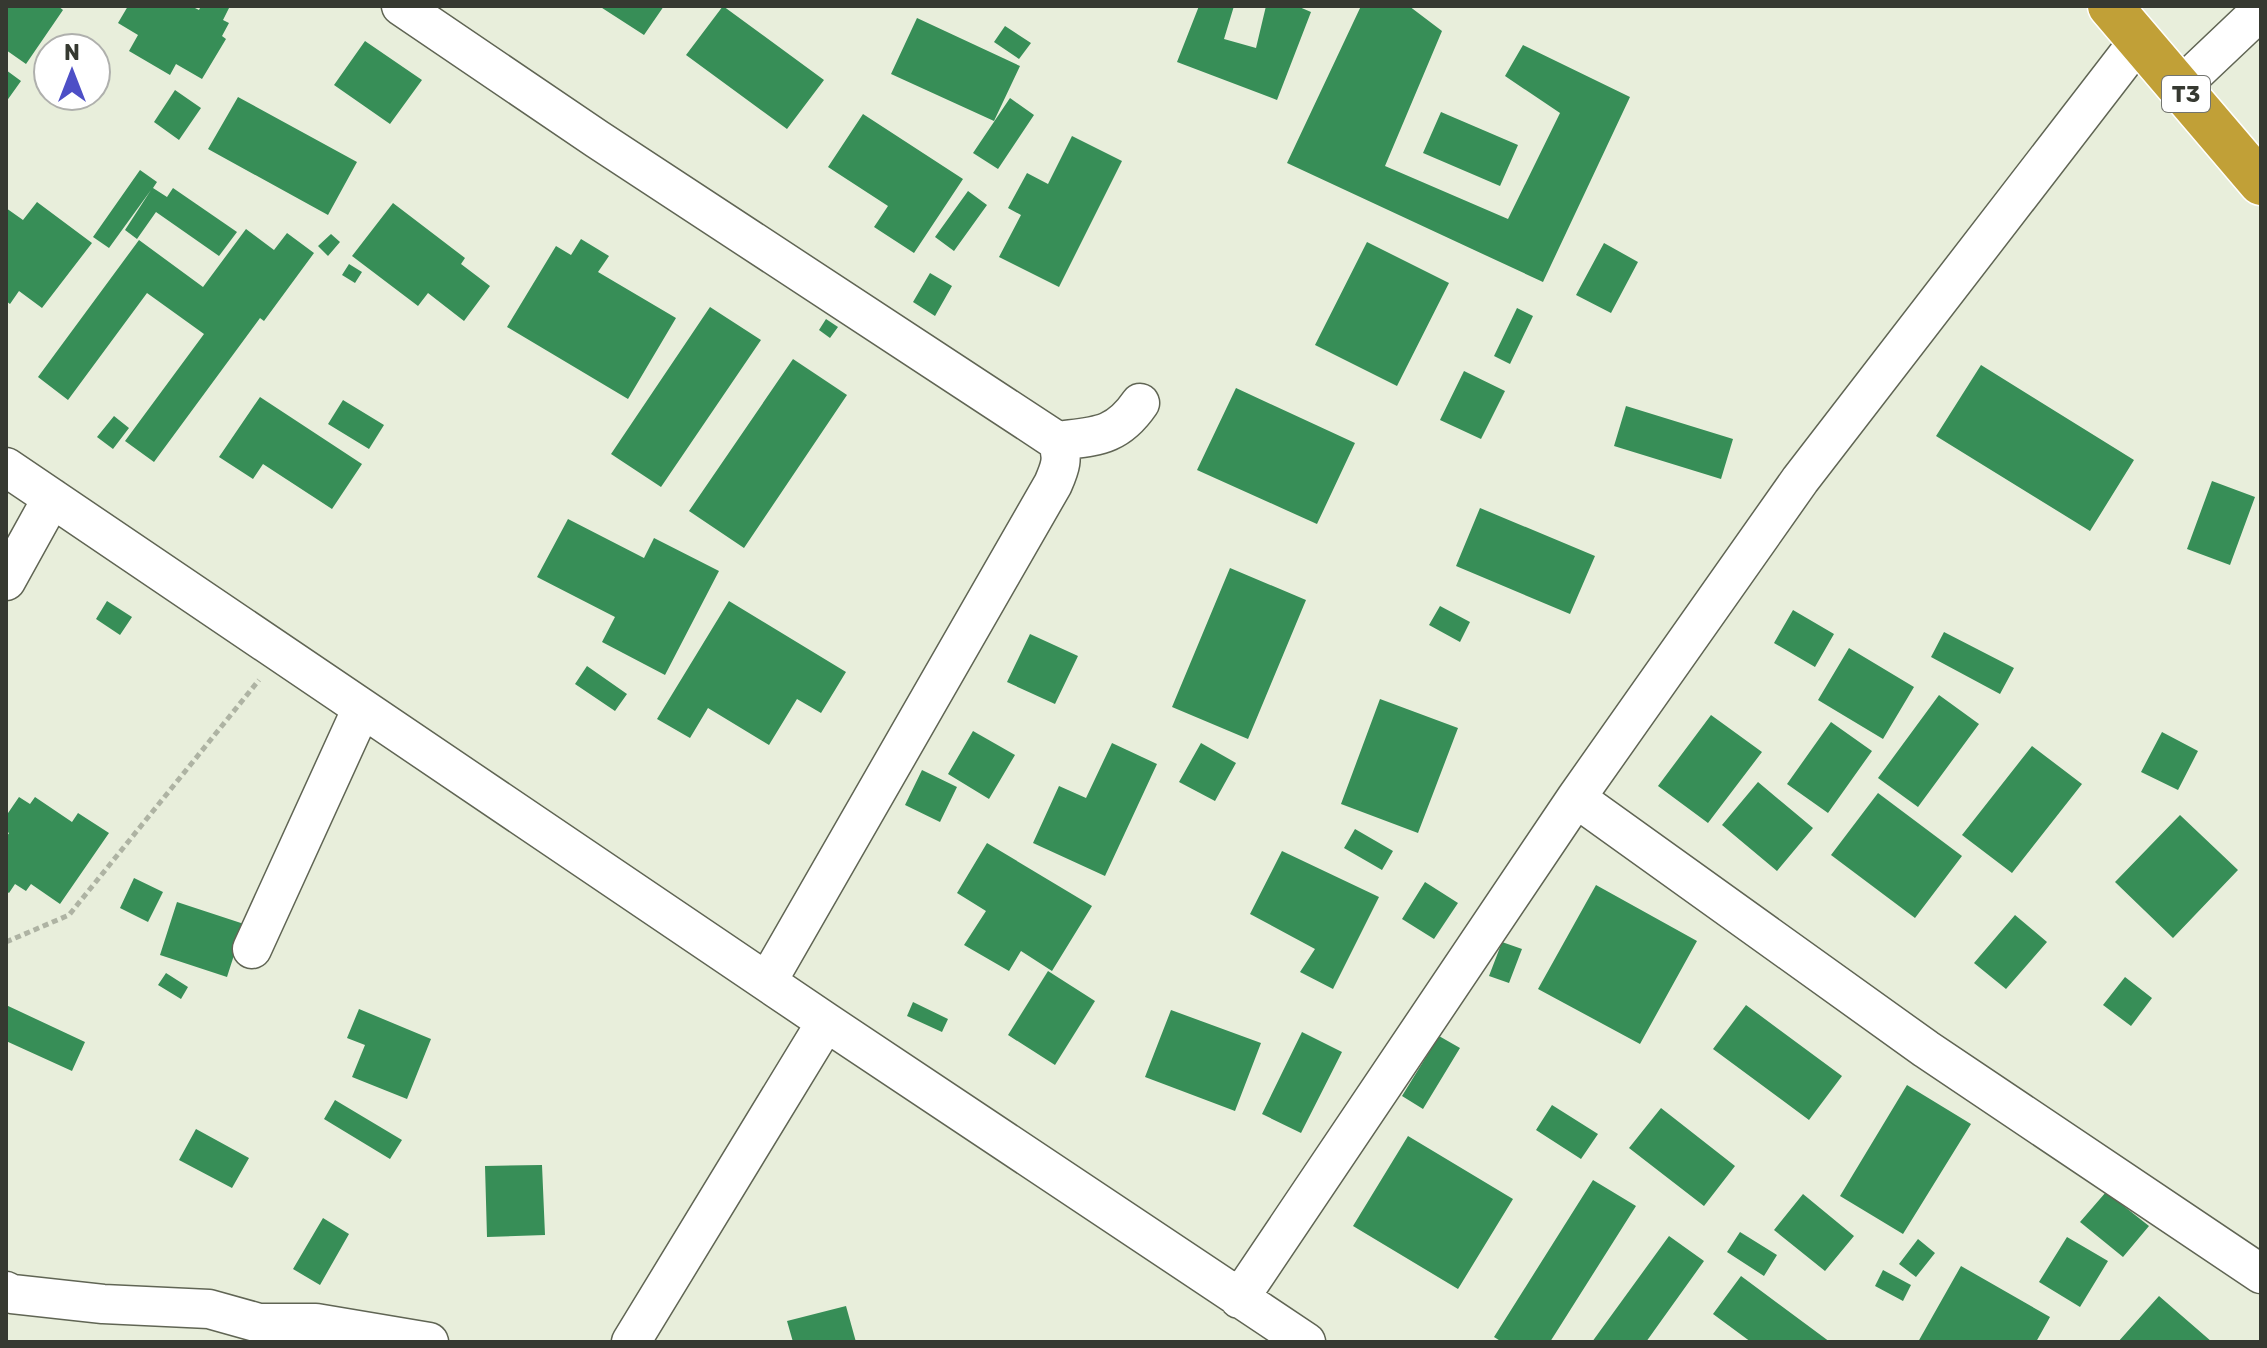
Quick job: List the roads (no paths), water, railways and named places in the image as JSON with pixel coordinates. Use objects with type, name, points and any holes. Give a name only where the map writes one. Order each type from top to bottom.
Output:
[{"type":"highway","name":"T3","points":[[2110,6],[2261,183]]},
{"type":"street","points":[[401,6],[597,139],[1057,441],[1062,453],[1053,484],[767,982]]},
{"type":"street","points":[[2180,87],[2257,12]]},
{"type":"street","points":[[1239,1299],[1576,798],[1800,480],[2140,39]]},
{"type":"street","points":[[1057,441],[1101,435],[1127,422],[1140,403]]},
{"type":"street","points":[[6,467],[826,1022],[1306,1342]]},
{"type":"street","points":[[6,581],[52,498]]},
{"type":"street","points":[[252,949],[362,708]]},
{"type":"street","points":[[1576,798],[1926,1049],[2261,1274]]},
{"type":"street","points":[[631,1342],[826,1022]]},
{"type":"street","points":[[6,1291],[103,1304],[209,1309],[259,1323],[316,1323],[429,1342]]},
{"type":"street","points":[[6,1301],[59,1299]]}]
